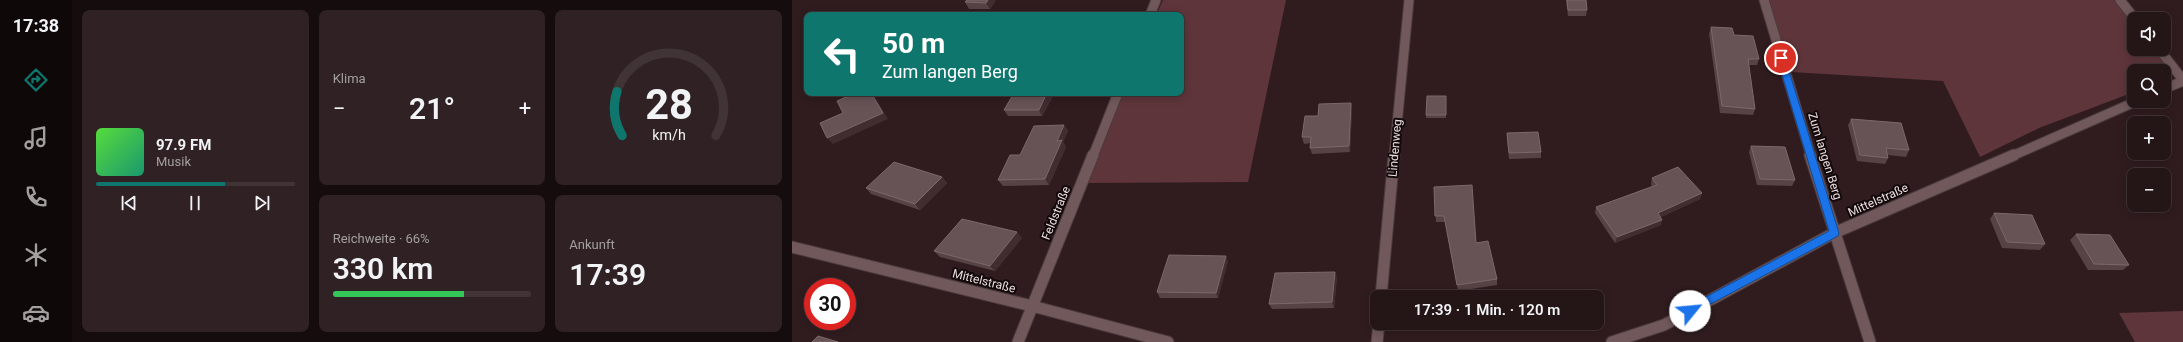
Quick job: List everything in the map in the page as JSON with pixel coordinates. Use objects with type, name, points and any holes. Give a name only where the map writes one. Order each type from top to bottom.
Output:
[{"type":"street","points":[[1151,12],[1156,0]]},
{"type":"street","name":"Lindenweg","points":[[1382,290],[1409,0]]},
{"type":"street","name":"Zum langen Berg","points":[[1764,0],[1834,233],[1870,342]]},
{"type":"street","points":[[2120,0],[2129,12]]},
{"type":"street","points":[[2164,56],[2183,80],[2171,86]]},
{"type":"street","name":"Feldstraße","points":[[1018,342],[1117,96]]},
{"type":"street","name":"Mittelstraße","points":[[1612,342],[1664,325],[1834,233],[2127,105]]},
{"type":"street","name":"Mittelstraße","points":[[792,247],[1032,306],[1168,342]]},
{"type":"street","points":[[1377,342],[1378,330]]},
{"type":"shaded area","points":[[1163,0],[1286,0],[1248,182],[1085,183],[1122,96],[1184,96],[1184,12],[1157,12]]},
{"type":"shaded area","points":[[1767,0],[2115,0],[2127,15],[2127,56],[2158,56],[2165,64],[2127,64],[2127,95],[2039,128],[1980,157],[1943,81],[1791,72]]},
{"type":"shaded area","points":[[2183,311],[2183,342],[2135,342],[2119,313]]},
{"type":"building","points":[[967,0],[988,0],[986,3],[965,2]]},
{"type":"building","points":[[1567,0],[1586,0],[1587,10],[1568,10]]},
{"type":"building","points":[[1711,27],[1732,28],[1734,35],[1753,36],[1759,59],[1748,59],[1755,109],[1722,106]]},
{"type":"building","points":[[848,96],[873,96],[883,113],[827,138],[820,123],[843,113],[837,101]]},
{"type":"building","points":[[1012,96],[1046,96],[1039,110],[1004,110]]},
{"type":"building","points":[[1427,96],[1446,96],[1446,115],[1426,115]]},
{"type":"building","points":[[1351,103],[1349,146],[1310,148],[1311,137],[1302,137],[1305,116],[1318,116],[1319,104]]},
{"type":"building","points":[[1851,119],[1901,123],[1909,150],[1886,148],[1888,158],[1860,155]]},
{"type":"building","points":[[1064,125],[1057,141],[1062,140],[1045,179],[998,180],[1010,155],[1020,155],[1034,126]]},
{"type":"building","points":[[1538,132],[1541,152],[1509,153],[1507,133]]},
{"type":"building","points":[[1751,146],[1785,147],[1795,180],[1760,179]]},
{"type":"building","points":[[894,162],[942,177],[915,204],[866,188]]},
{"type":"building","points":[[1678,167],[1702,193],[1658,213],[1662,220],[1617,237],[1596,207],[1657,185],[1652,178]]},
{"type":"building","points":[[1472,185],[1476,243],[1488,241],[1497,279],[1457,285],[1444,216],[1435,216],[1434,187]]},
{"type":"building","points":[[1994,213],[2032,215],[2045,244],[2007,242]]},
{"type":"building","points":[[962,219],[1017,232],[990,266],[934,251]]},
{"type":"building","points":[[2076,234],[2110,235],[2129,265],[2094,264]]},
{"type":"building","points":[[1169,255],[1226,256],[1216,293],[1157,292]]},
{"type":"building","points":[[1335,272],[1332,302],[1269,304],[1275,273]]},
{"type":"building","points":[[818,336],[838,342],[812,342]]},
{"type":"route","points":[[1690,311],[1834,233],[1781,58]]}]
